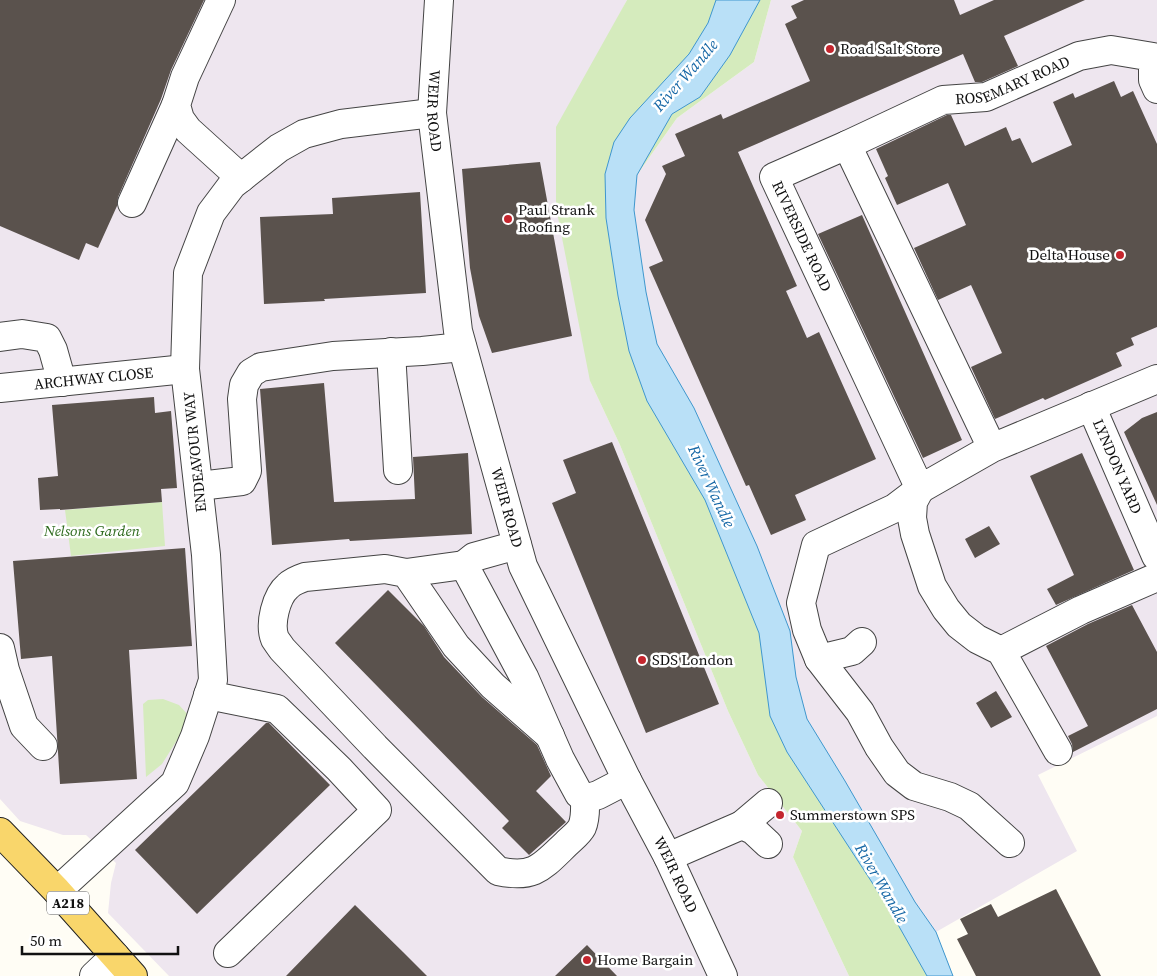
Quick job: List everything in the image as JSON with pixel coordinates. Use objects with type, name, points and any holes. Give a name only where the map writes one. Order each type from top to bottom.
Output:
[{"type":"main road","name":"A218","points":[[0,832],[57,891],[133,976]]},
{"type":"street","points":[[132,203],[176,104],[185,77],[221,0]]},
{"type":"street","name":"WEIR ROAD","points":[[439,0],[432,113],[458,332],[523,566],[627,780],[668,857],[723,976]]},
{"type":"street","name":"ROSEMARY ROAD","points":[[847,144],[943,100],[986,97],[1079,56],[1111,50],[1155,55],[1153,80],[1157,89]]},
{"type":"street","points":[[176,104],[180,119],[188,130],[241,178]]},
{"type":"street","name":"ENDEAVOUR WAY","points":[[57,891],[175,783],[195,736],[213,680],[206,555],[185,369],[188,274],[211,213],[232,185],[279,148],[304,134],[341,124],[432,113]]},
{"type":"street","points":[[847,144],[992,448]]},
{"type":"street","name":"RIVERSIDE ROAD","points":[[847,144],[774,177],[920,489]]},
{"type":"street","points":[[0,337],[22,334],[46,338],[53,350],[62,382]]},
{"type":"street","points":[[199,486],[242,481],[247,470],[242,399],[244,385],[251,373],[261,367],[333,356],[462,347]]},
{"type":"street","points":[[391,352],[398,470]]},
{"type":"street","name":"ARCHWAY CLOSE","points":[[0,388],[185,369]]},
{"type":"street","points":[[1010,843],[969,806],[950,797],[914,786],[897,773],[879,747],[860,712],[819,659],[807,630],[801,603],[816,545],[895,508],[920,489],[992,448],[1157,379]]},
{"type":"street","name":"LYNDON YARD","points":[[1091,406],[1157,566]]},
{"type":"street","points":[[920,489],[913,502],[912,518],[932,586],[946,609],[959,625],[977,639],[1001,650],[1058,751]]},
{"type":"street","points":[[517,545],[474,557],[464,565],[406,573],[385,568],[306,576],[296,580],[287,587],[279,599],[273,627],[275,638],[282,649],[368,740],[498,871],[512,874],[527,873],[542,868],[582,828],[585,814],[585,799]]},
{"type":"street","points":[[464,565],[524,677],[578,794],[585,799]]},
{"type":"street","points":[[1001,650],[1081,610],[1157,566]]},
{"type":"street","points":[[406,573],[462,652],[492,686],[550,736]]},
{"type":"street","points":[[819,659],[852,651],[862,642]]},
{"type":"street","points":[[0,648],[5,670],[24,726],[44,746]]},
{"type":"street","points":[[208,695],[277,709],[339,769],[377,810],[228,953]]},
{"type":"street","points":[[585,799],[598,795],[627,780]]},
{"type":"street","points":[[668,857],[742,825],[768,804]]},
{"type":"street","points":[[742,825],[753,830],[768,844]]},
{"type":"street","points":[[94,976],[115,956]]},
{"type":"shaded area","points":[[0,0],[627,0],[614,25],[590,381],[620,445],[728,711],[758,775],[802,831],[793,857],[849,976],[169,976],[108,913],[111,883],[116,863],[86,835],[63,835],[20,821],[0,799]]},
{"type":"shaded area","points":[[771,0],[1157,0],[1157,716],[1038,775],[1077,851],[936,932],[915,902],[807,719],[796,677],[790,631],[757,546],[694,408],[657,344],[646,292],[634,210],[637,175],[677,118],[754,62]]},
{"type":"green space","points":[[627,0],[771,0],[754,62],[677,118],[637,175],[634,210],[646,292],[657,344],[694,408],[757,546],[790,631],[796,677],[807,719],[915,902],[936,932],[953,976],[849,976],[793,857],[802,831],[758,775],[728,711],[620,445],[590,381],[556,207],[556,127]]},
{"type":"green space","name":"Nelsons Garden","points":[[162,502],[165,546],[71,556],[65,510]]},
{"type":"green space","points":[[163,699],[179,705],[191,718],[162,764],[146,777],[143,704],[148,700]]},
{"type":"water","name":"River Wandle","points":[[716,0],[760,0],[730,55],[700,97],[672,114],[637,175],[634,210],[646,292],[657,344],[694,408],[757,546],[790,631],[796,677],[807,719],[915,902],[936,932],[953,976],[927,976],[888,907],[787,752],[770,716],[759,633],[705,500],[647,401],[629,351],[606,218],[605,174],[614,142],[630,118],[689,54],[708,23]]},
{"type":"building","points":[[0,0],[204,0],[171,70],[161,99],[98,248],[86,243],[79,260],[0,226]]},
{"type":"building","points":[[804,0],[954,0],[960,15],[994,0],[1085,0],[1004,36],[1018,66],[982,82],[975,82],[963,54],[738,152],[797,286],[786,291],[807,338],[819,332],[876,459],[795,495],[806,520],[771,535],[749,485],[746,486],[649,267],[663,261],[645,220],[666,174],[662,166],[685,156],[675,134],[721,114],[723,119],[810,81],[785,24],[797,18],[791,6]]},
{"type":"building","points":[[1114,81],[1121,97],[1133,91],[1157,144],[1157,327],[1131,338],[1134,345],[1116,353],[1122,366],[1045,400],[1043,398],[995,419],[971,367],[1002,353],[971,285],[938,300],[914,248],[966,225],[948,183],[897,205],[885,178],[888,176],[876,149],[947,115],[951,115],[965,146],[1006,127],[1012,141],[1020,138],[1032,163],[1072,145],[1053,102],[1073,93],[1075,98]]},
{"type":"building","name":"Paul Strank Roofing","points":[[540,162],[572,336],[492,353],[479,316],[470,268],[462,169]]},
{"type":"building","points":[[420,192],[426,293],[264,304],[260,217],[333,214],[332,198]]},
{"type":"building","points":[[862,215],[962,440],[923,458],[818,234]]},
{"type":"building","points":[[324,383],[334,502],[415,499],[413,457],[468,453],[472,534],[350,541],[349,539],[272,545],[260,389]]},
{"type":"building","points":[[154,397],[155,413],[171,411],[177,488],[161,489],[162,502],[40,510],[38,478],[58,476],[52,405]]},
{"type":"building","points":[[1157,412],[1157,505],[1124,432],[1142,418]]},
{"type":"building","points":[[612,442],[719,704],[646,733],[552,503],[576,493],[563,460]]},
{"type":"building","points":[[1082,453],[1134,570],[1056,605],[1047,589],[1074,575],[1030,476]]},
{"type":"building","points":[[989,526],[1000,544],[975,558],[965,539]]},
{"type":"building","points":[[185,548],[192,646],[129,650],[137,779],[60,784],[52,656],[21,659],[13,561]]},
{"type":"building","points":[[388,590],[424,626],[444,657],[482,697],[537,745],[551,776],[536,791],[566,822],[529,855],[502,828],[509,821],[335,643]]},
{"type":"building","points":[[1132,605],[1157,652],[1157,709],[1073,752],[1068,736],[1088,726],[1046,646],[1088,624]]},
{"type":"building","points":[[996,691],[1012,717],[991,728],[976,703]]},
{"type":"building","points":[[266,723],[269,723],[330,785],[197,914],[135,850]]},
{"type":"building","points":[[1056,889],[1101,976],[976,976],[957,939],[968,934],[960,919],[991,904],[998,917]]},
{"type":"building","points":[[355,905],[403,952],[427,976],[286,976]]},
{"type":"building","name":"Home Bargain","points":[[587,945],[617,976],[555,976]]},
{"type":"place","name":"Road Salt Store","points":[[830,49]]},
{"type":"place","name":"Paul Strank Roofing","points":[[508,219]]},
{"type":"place","name":"Delta House","points":[[1120,255]]},
{"type":"place","name":"SDS London","points":[[642,660]]},
{"type":"place","name":"Summerstown SPS","points":[[780,815]]},
{"type":"place","name":"Home Bargain","points":[[587,960]]}]
